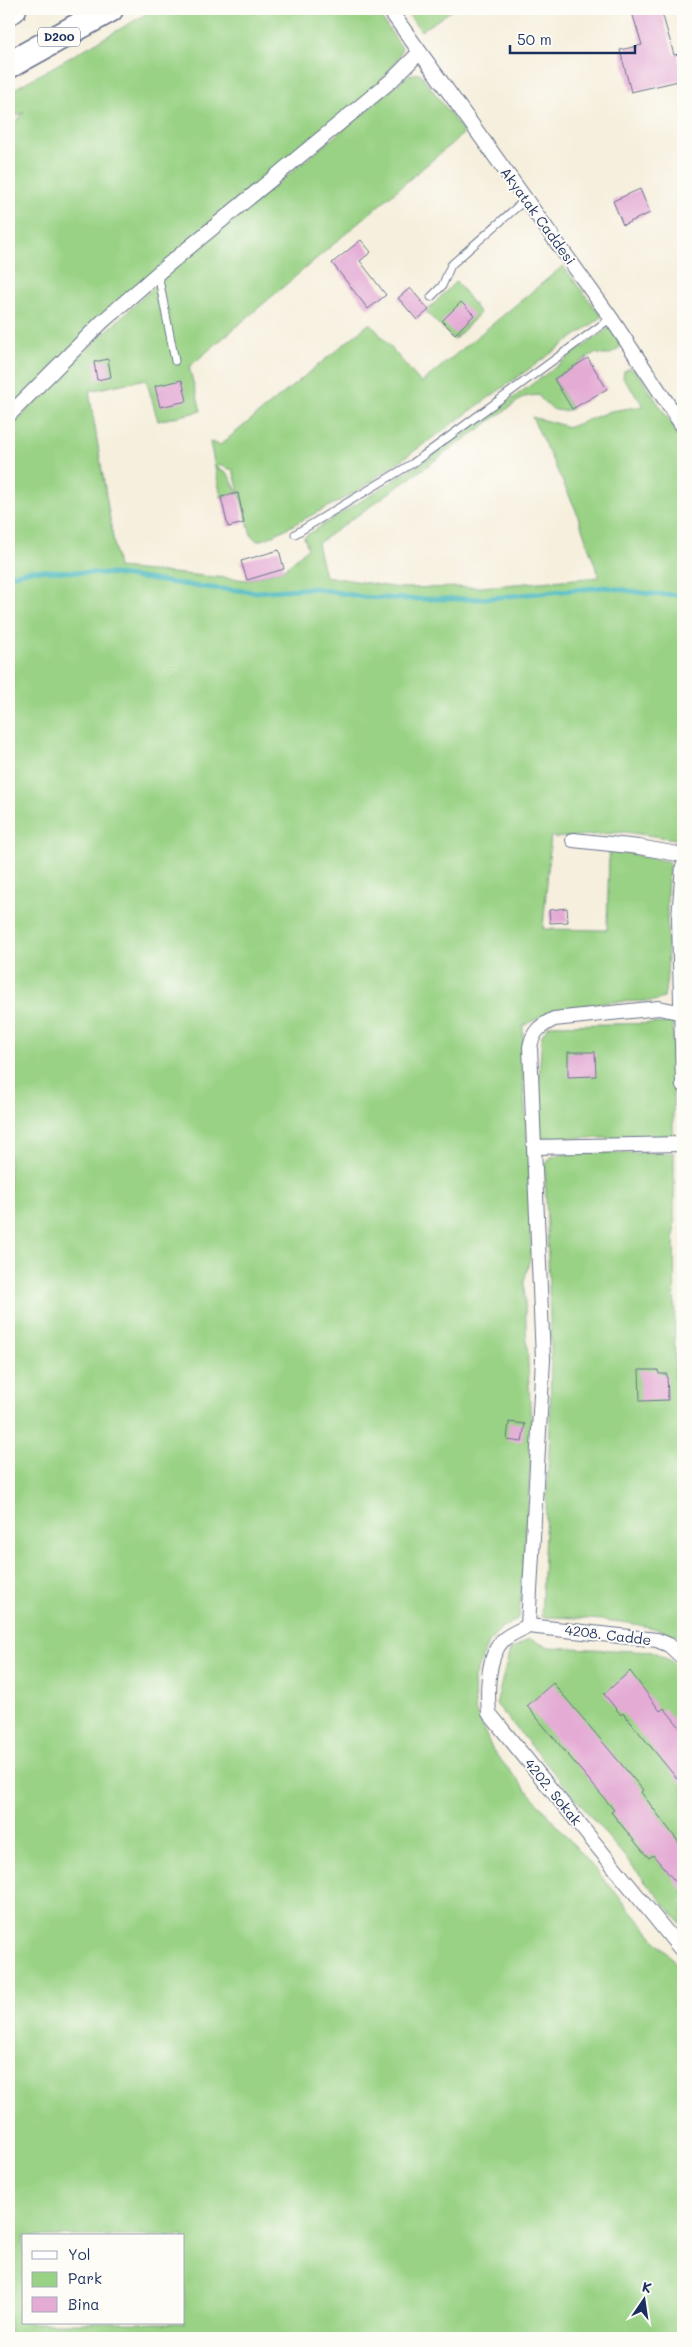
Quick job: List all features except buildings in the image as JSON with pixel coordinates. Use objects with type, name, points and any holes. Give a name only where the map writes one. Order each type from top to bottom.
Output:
[{"type":"highway","points":[[9,11],[13,9]]},
{"type":"highway","name":"D200","points":[[9,65],[110,9]]},
{"type":"street","name":"Akyatak Caddesi","points":[[388,9],[418,54],[526,199],[611,318],[683,427]]},
{"type":"street","points":[[9,415],[102,322],[158,273],[392,80],[418,54]]},
{"type":"street","points":[[573,840],[638,847],[683,855]]},
{"type":"street","points":[[683,866],[679,918],[683,1086]]},
{"type":"street","points":[[528,1626],[543,1359],[530,1047],[532,1036],[539,1027],[554,1019],[659,1008],[682,1013]]},
{"type":"street","points":[[534,1147],[683,1144]]},
{"type":"street","name":"4208. Cadde","points":[[528,1626],[657,1640],[669,1645],[683,1658]]},
{"type":"street","name":"4202. Sokak","points":[[528,1626],[503,1640],[491,1664],[487,1687],[489,1712],[683,1952]]},
{"type":"lane","points":[[431,297],[442,286],[451,265],[526,199]]},
{"type":"lane","points":[[158,273],[175,361]]},
{"type":"lane","points":[[295,534],[413,463],[611,318]]},
{"type":"green space","points":[[155,9],[375,9],[402,48],[395,64],[356,105],[9,412],[9,131],[24,112],[9,120],[9,92]]},
{"type":"green space","points":[[404,9],[454,9],[421,31]]},
{"type":"green space","points":[[420,73],[464,133],[189,367],[201,411],[158,421],[146,379],[89,391],[118,568],[248,580],[284,569],[308,548],[304,537],[439,452],[609,328],[619,339],[620,347],[617,350],[606,355],[595,353],[554,379],[572,409],[561,411],[553,409],[538,395],[524,397],[317,544],[325,576],[398,588],[480,587],[599,577],[575,508],[532,417],[569,427],[611,411],[644,406],[623,378],[624,371],[630,368],[638,373],[683,441],[683,840],[625,832],[554,838],[551,835],[543,929],[607,930],[609,852],[623,852],[670,862],[667,896],[667,981],[664,998],[654,1001],[610,1002],[556,1009],[523,1026],[523,1078],[529,1165],[531,1254],[524,1282],[532,1447],[519,1618],[501,1629],[487,1645],[474,1678],[475,1710],[493,1751],[683,1971],[683,2338],[9,2338],[9,429],[83,353],[167,275],[409,75]]},
{"type":"green space","points":[[563,266],[602,317],[358,491],[268,538],[257,541],[251,535],[233,470],[219,465],[218,469],[228,474],[238,493],[221,497],[210,442],[220,445],[370,323],[421,383]]},
{"type":"green space","points":[[456,281],[480,313],[454,340],[426,312]]},
{"type":"green space","points":[[673,1023],[673,1134],[657,1138],[540,1138],[539,1079],[542,1035],[549,1025]]},
{"type":"green space","points":[[571,1153],[674,1153],[675,1403],[683,1403],[683,1641],[672,1634],[637,1625],[594,1619],[541,1617],[550,1429],[551,1349],[545,1166],[551,1157]]},
{"type":"green space","points":[[529,1639],[549,1647],[654,1652],[671,1661],[683,1676],[683,1926],[496,1704],[510,1650]]},
{"type":"waterway","points":[[9,576],[31,570],[113,574],[201,587],[256,592],[313,588],[363,597],[403,599],[479,599],[605,587],[650,594],[683,595]]}]
